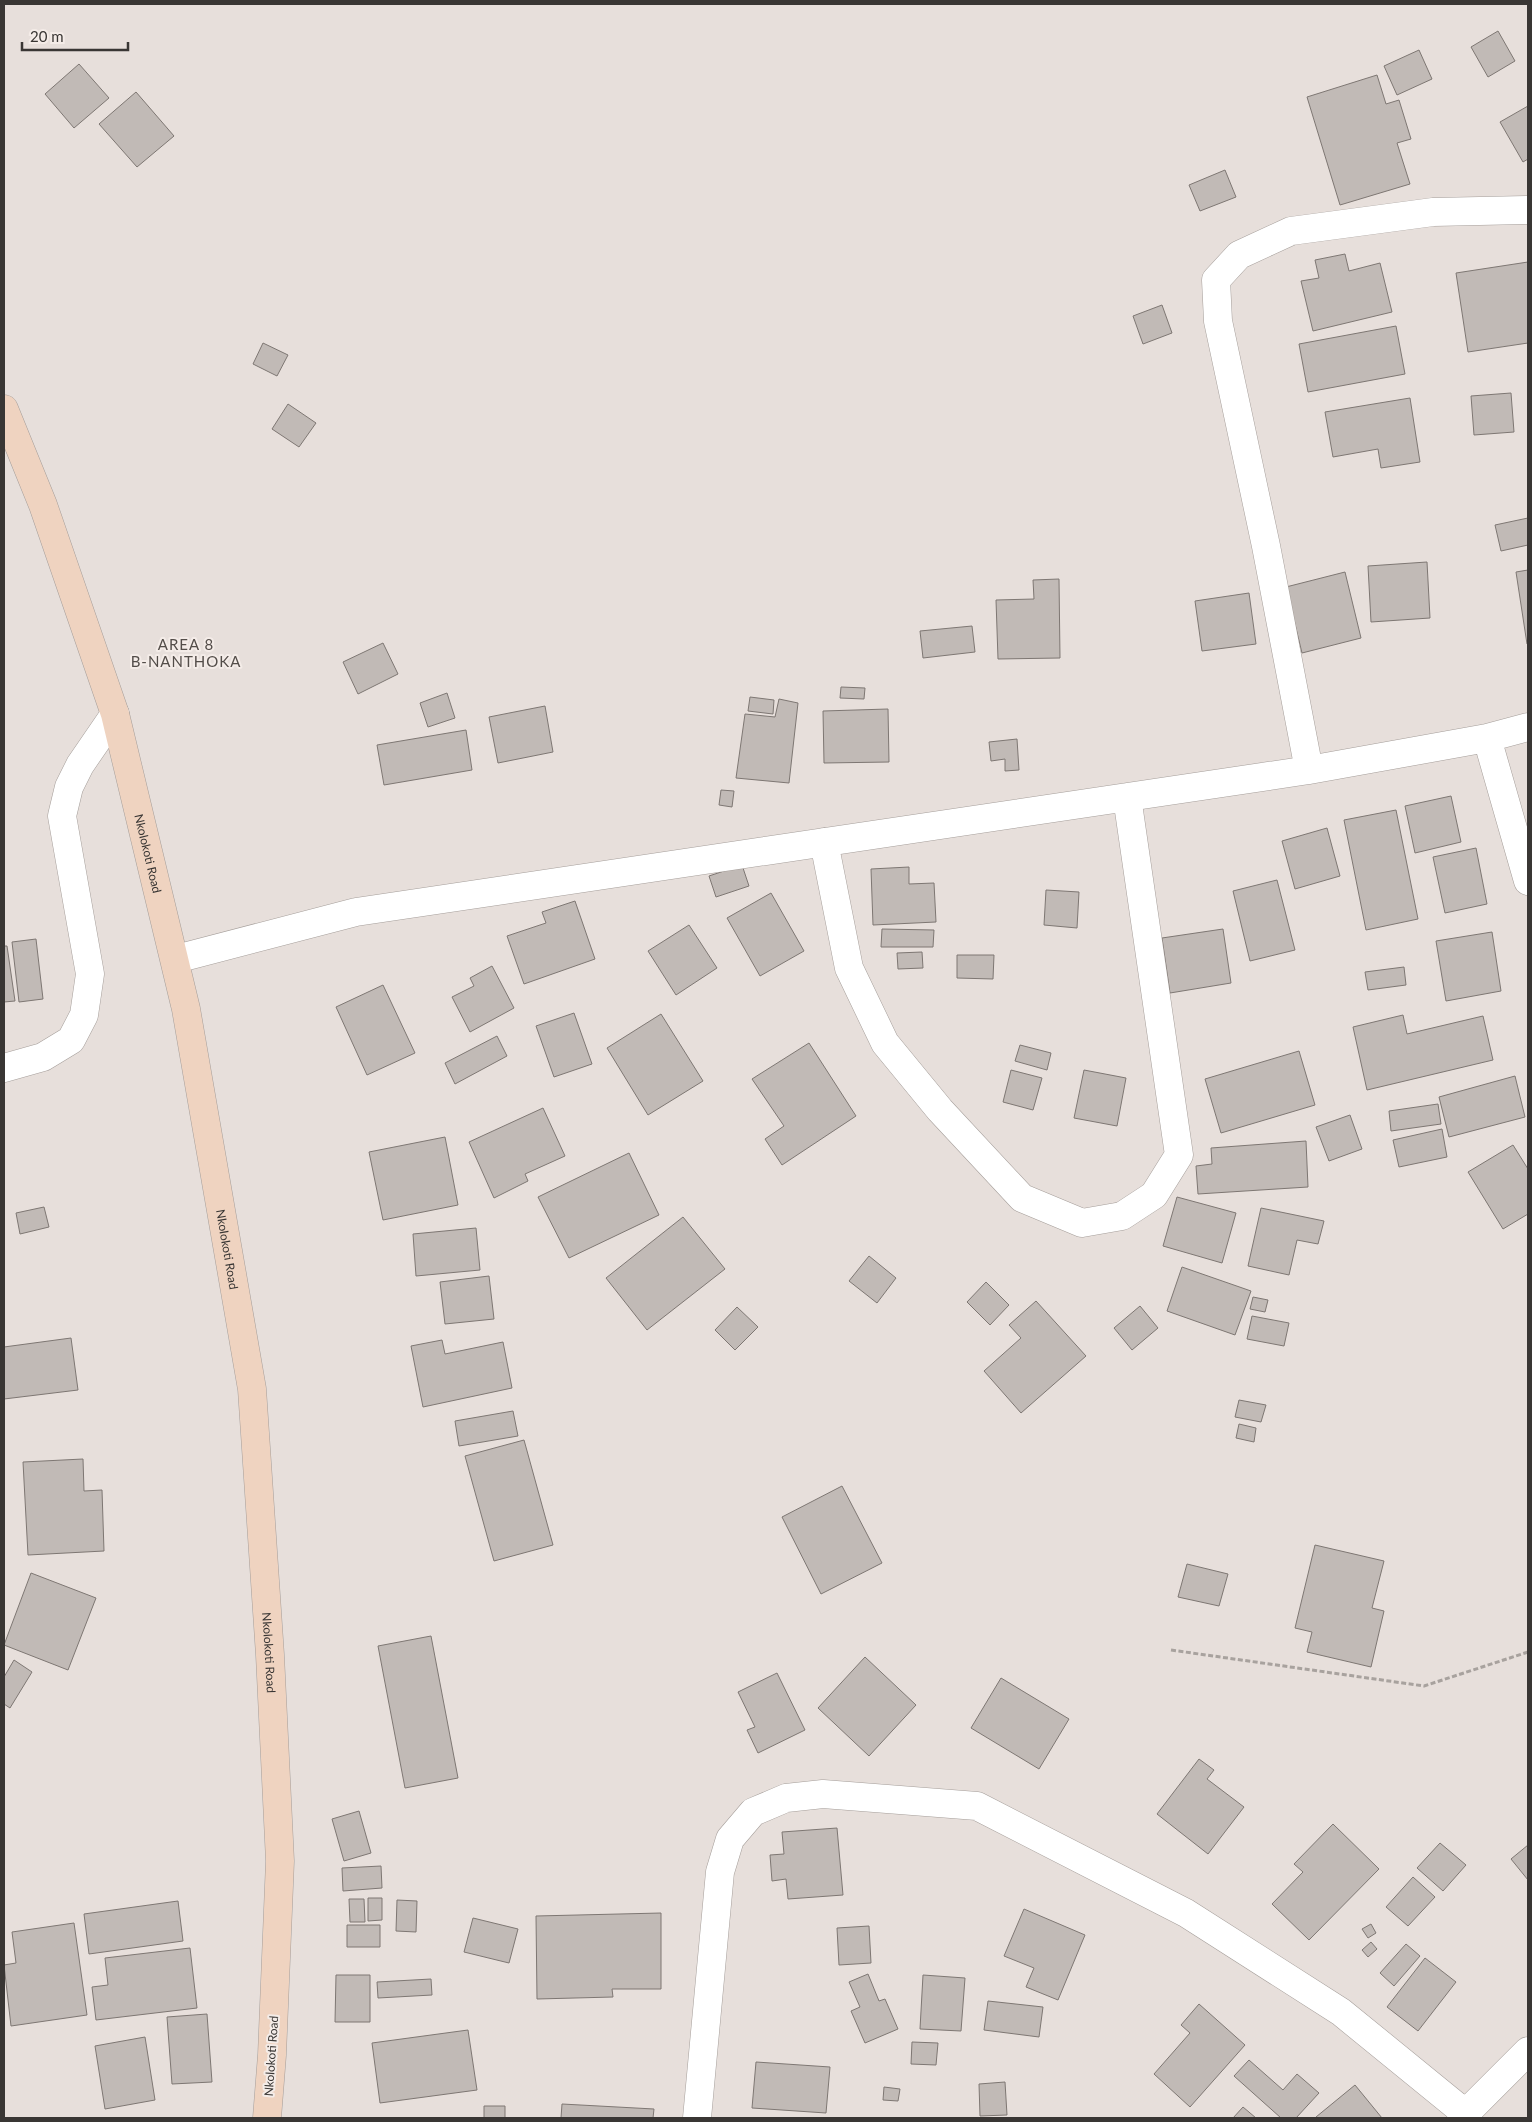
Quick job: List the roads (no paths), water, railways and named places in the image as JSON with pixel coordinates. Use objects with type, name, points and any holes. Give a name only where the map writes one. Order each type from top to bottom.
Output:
[{"type":"main road","name":"Nkolokoti Road","points":[[4,409],[43,504],[116,714],[176,959],[252,1389],[270,1655],[280,1861],[272,2056],[267,2118]]},
{"type":"street","points":[[1309,770],[1266,546],[1218,321],[1216,280],[1239,254],[1291,231],[1433,212],[1528,210]]},
{"type":"street","points":[[4,1068],[43,1057],[71,1040],[84,1015],[90,974],[62,816],[68,788],[80,765],[116,714]]},
{"type":"street","points":[[176,959],[356,912],[1309,770],[1487,738],[1528,726]]},
{"type":"street","points":[[1487,738],[1521,850],[1528,881]]},
{"type":"street","points":[[824,842],[849,968],[885,1043],[940,1110],[1022,1198],[1082,1222],[1122,1216],[1154,1195],[1179,1154],[1127,797]]},
{"type":"street","points":[[697,2118],[720,1872],[730,1839],[753,1812],[786,1798],[823,1794],[977,1806],[1186,1913],[1341,2012],[1463,2116],[1528,2051]]},
{"type":"district","name":"AREA 8 B-NANTHOKA","points":[[186,652]]}]
